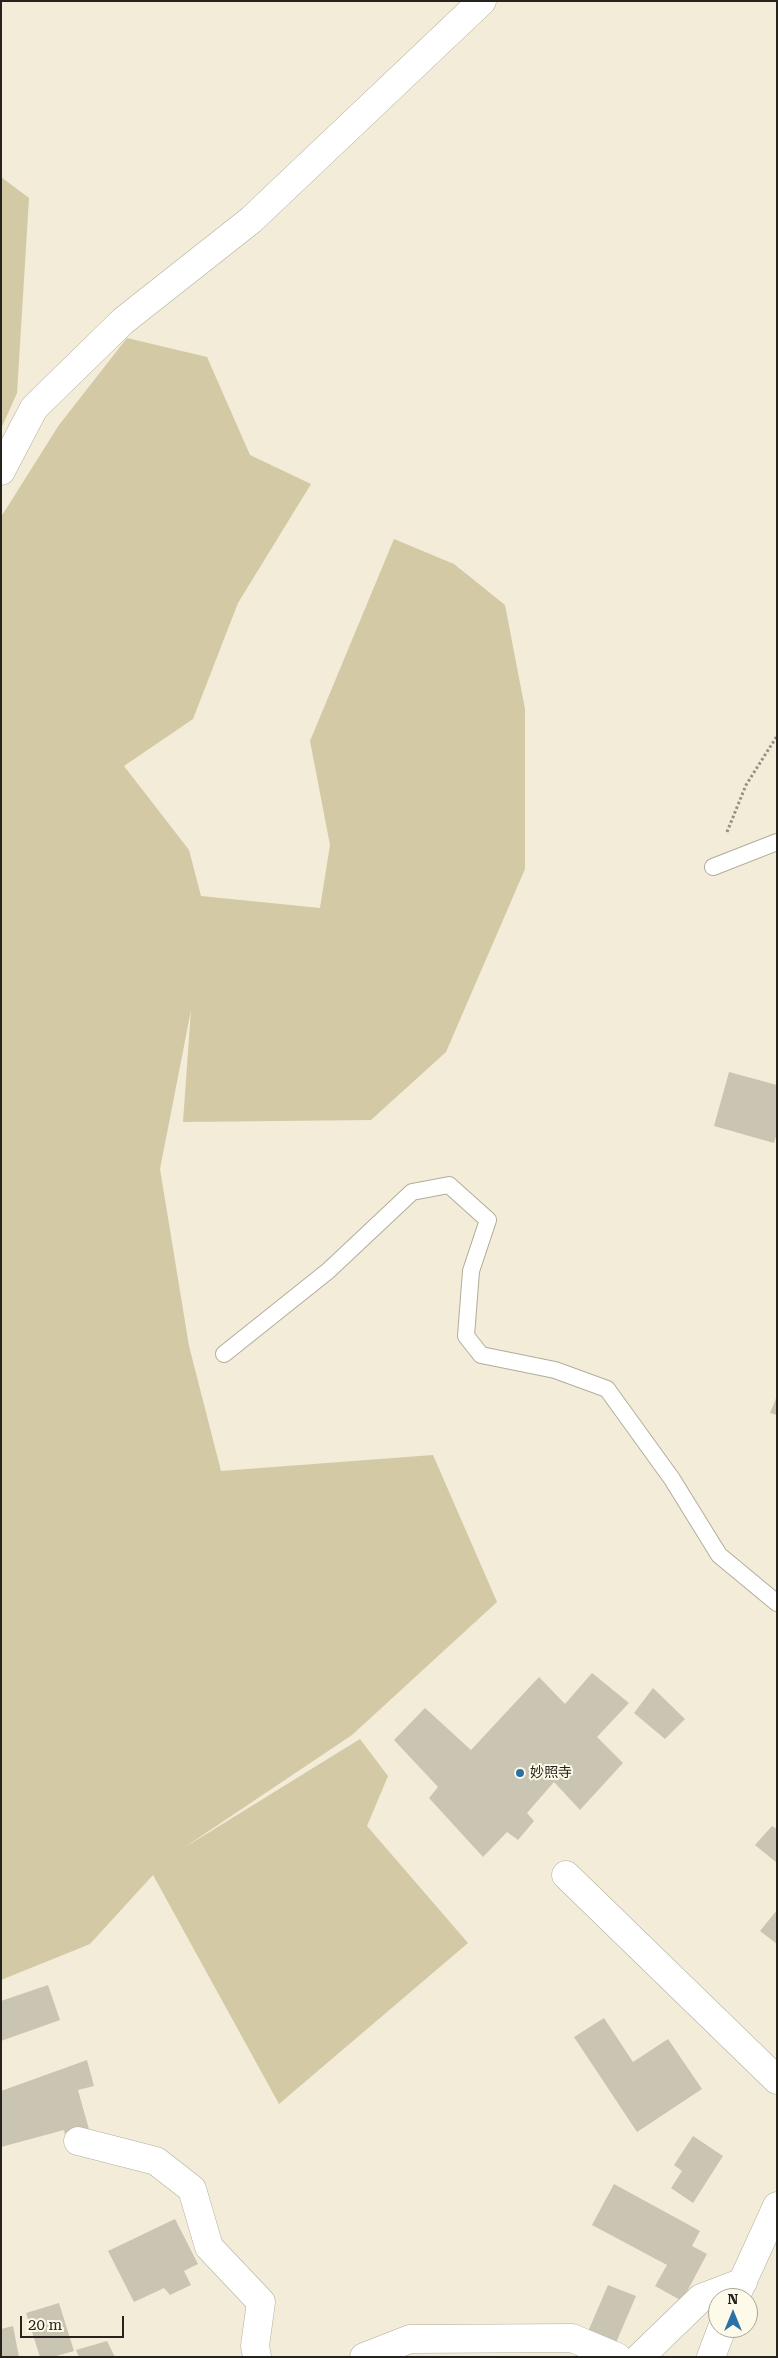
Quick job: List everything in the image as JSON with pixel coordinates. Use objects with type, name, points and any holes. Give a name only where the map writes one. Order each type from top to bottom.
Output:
[{"type":"street","points":[[1,470],[34,408],[123,321],[251,220],[482,1]]},
{"type":"street","points":[[566,1874],[777,2080]]},
{"type":"street","points":[[78,2141],[156,2161],[192,2189],[210,2247],[260,2302],[255,2346],[257,2357]]},
{"type":"street","points":[[740,2288],[777,2206]]},
{"type":"street","points":[[640,2357],[701,2298],[708,2297]]},
{"type":"street","points":[[364,2357],[410,2339],[572,2338],[618,2357]]},
{"type":"street","points":[[711,2357],[718,2338]]},
{"type":"lane","points":[[713,867],[777,842]]},
{"type":"lane","points":[[224,1354],[328,1271],[412,1192],[449,1185],[488,1220],[471,1271],[466,1336],[481,1355],[555,1370],[607,1389],[672,1479],[719,1555],[777,1603]]},
{"type":"path","points":[[713,867],[746,785],[777,736]]},
{"type":"shaded area","points":[[1,177],[29,198],[17,393],[1,429]]},
{"type":"shaded area","points":[[127,338],[207,357],[250,455],[311,484],[238,603],[193,719],[124,766],[189,850],[201,896],[320,908],[330,845],[310,741],[394,539],[454,564],[505,605],[525,709],[525,869],[446,1052],[371,1120],[183,1122],[191,1010],[160,1169],[189,1346],[221,1471],[433,1455],[497,1602],[352,1735],[182,1849],[360,1739],[388,1776],[367,1826],[468,1943],[279,2104],[153,1875],[90,1944],[1,1980],[1,517],[59,425]]},
{"type":"building","points":[[729,1072],[777,1085],[777,1133],[774,1143],[714,1126]]},
{"type":"building","points":[[777,1396],[777,1415],[770,1413]]},
{"type":"building","name":"妙照寺","points":[[592,1673],[629,1703],[597,1737],[623,1763],[580,1810],[554,1782],[527,1813],[534,1821],[518,1840],[507,1832],[483,1857],[429,1798],[438,1787],[394,1740],[425,1708],[471,1750],[539,1677],[565,1704]]},
{"type":"building","points":[[653,1688],[685,1719],[665,1739],[634,1713]]},
{"type":"building","points":[[772,1826],[777,1829],[777,1863],[755,1845]]},
{"type":"building","points":[[777,1910],[777,1944],[760,1931]]},
{"type":"building","points":[[48,1985],[60,2020],[1,2041],[1,2001]]},
{"type":"building","points":[[604,2018],[633,2062],[668,2039],[702,2089],[637,2132],[574,2037]]},
{"type":"building","points":[[87,2060],[94,2086],[78,2090],[90,2133],[66,2139],[64,2130],[1,2147],[1,2091]]},
{"type":"building","points":[[693,2136],[723,2156],[693,2203],[671,2188],[682,2171],[674,2165]]},
{"type":"building","points":[[614,2184],[700,2231],[692,2246],[707,2254],[682,2301],[655,2286],[667,2265],[592,2225]]},
{"type":"building","points":[[175,2219],[198,2264],[184,2271],[191,2285],[170,2295],[164,2288],[134,2302],[108,2251]]},
{"type":"building","points":[[608,2285],[636,2296],[615,2345],[587,2334]]},
{"type":"building","points":[[59,2303],[74,2351],[53,2357],[40,2357],[26,2313]]},
{"type":"building","points":[[13,2326],[19,2357],[1,2357],[1,2329]]},
{"type":"building","points":[[107,2341],[115,2357],[79,2357],[76,2350]]},
{"type":"place","name":"妙照寺","points":[[520,1773]]}]
